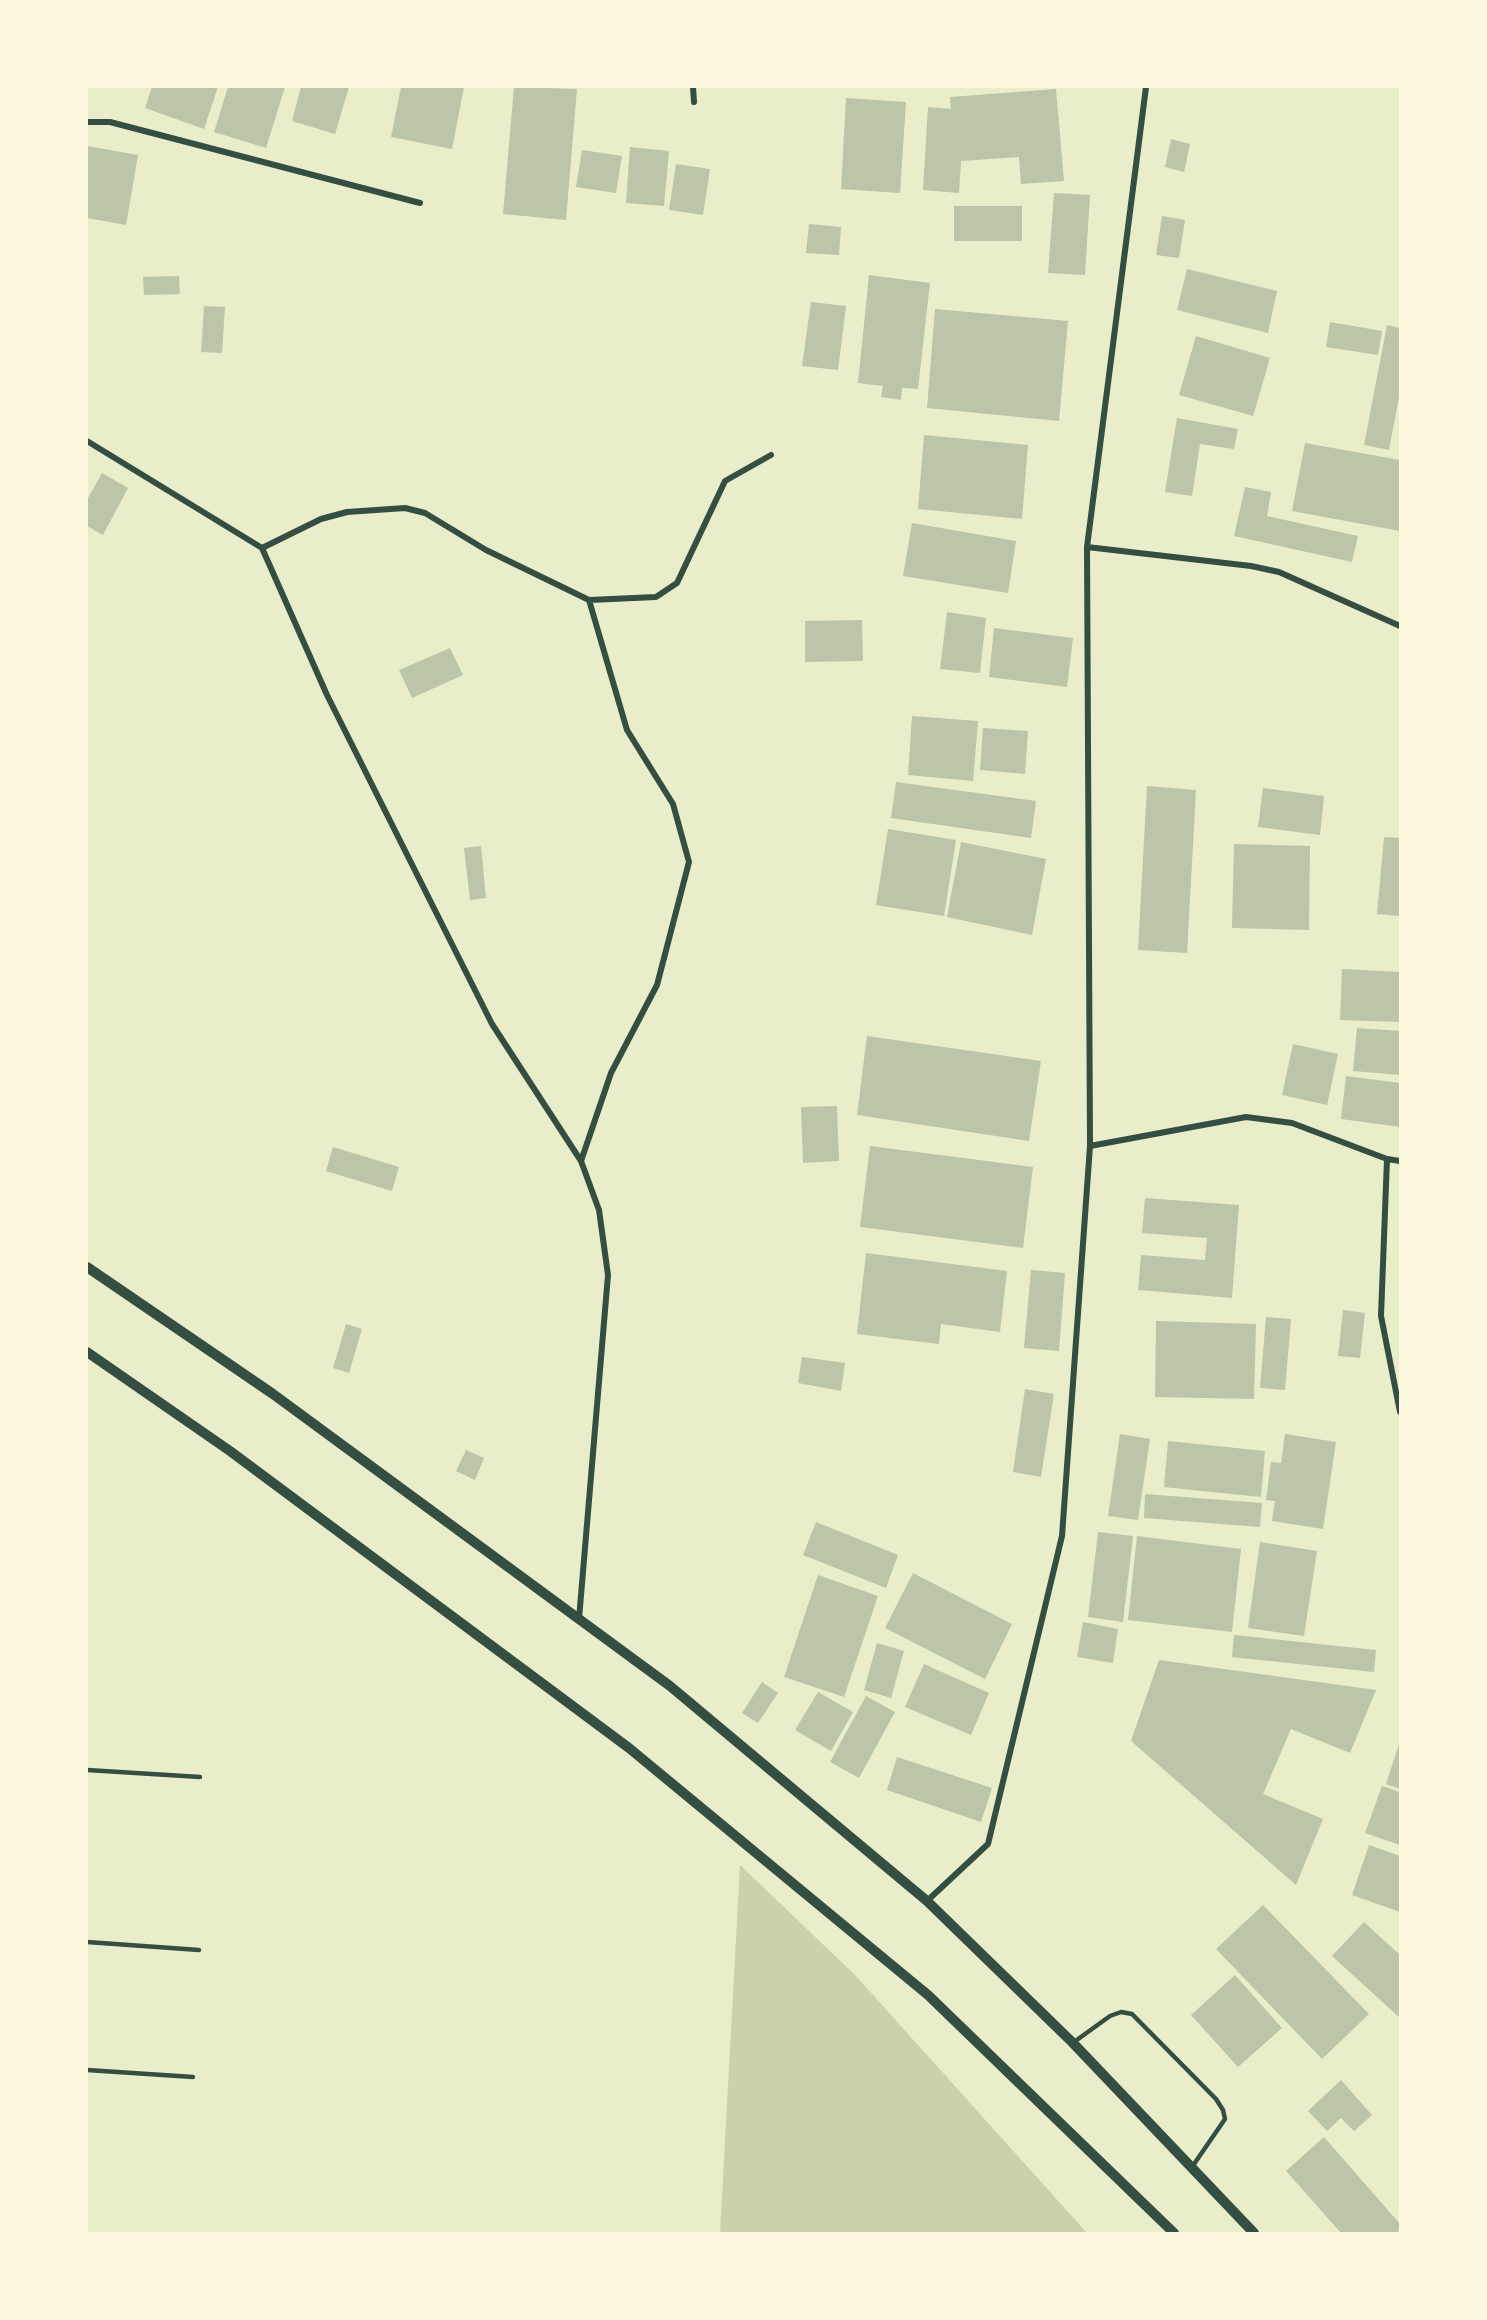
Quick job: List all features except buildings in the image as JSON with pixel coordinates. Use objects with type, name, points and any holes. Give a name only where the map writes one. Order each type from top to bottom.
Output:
[{"type":"street","points":[[693,87],[694,102]]},
{"type":"street","points":[[927,1901],[988,1844],[1062,1536],[1090,1146],[1088,547],[1146,87]]},
{"type":"street","points":[[87,122],[111,122],[420,203]]},
{"type":"street","points":[[87,441],[262,548],[327,695],[492,1024],[581,1161],[599,1210],[608,1275],[579,1619]]},
{"type":"street","points":[[262,548],[321,519],[347,512],[405,508],[425,513],[486,550],[589,600],[656,597],[677,583],[725,481],[771,454]]},
{"type":"street","points":[[1088,547],[1251,566],[1279,572],[1400,626]]},
{"type":"street","points":[[581,1161],[611,1073],[657,985],[689,862],[673,804],[627,730],[589,600]]},
{"type":"street","points":[[1090,1146],[1246,1117],[1292,1123],[1387,1159],[1400,1161]]},
{"type":"street","points":[[1387,1159],[1382,1316],[1400,1412]]},
{"type":"street","points":[[87,1267],[273,1395],[670,1686],[927,1901],[1073,2043],[1254,2233]]},
{"type":"street","points":[[87,1353],[240,1458],[629,1748],[928,1995],[1174,2233]]},
{"type":"lane","points":[[87,1770],[200,1777]]},
{"type":"lane","points":[[87,1942],[199,1950]]},
{"type":"lane","points":[[1073,2043],[1110,2016],[1121,2012],[1132,2014],[1216,2099],[1224,2110],[1225,2119],[1192,2167]]},
{"type":"lane","points":[[87,2070],[193,2077]]},
{"type":"green space","points":[[740,1865],[855,1975],[1087,2233],[720,2233]]}]
